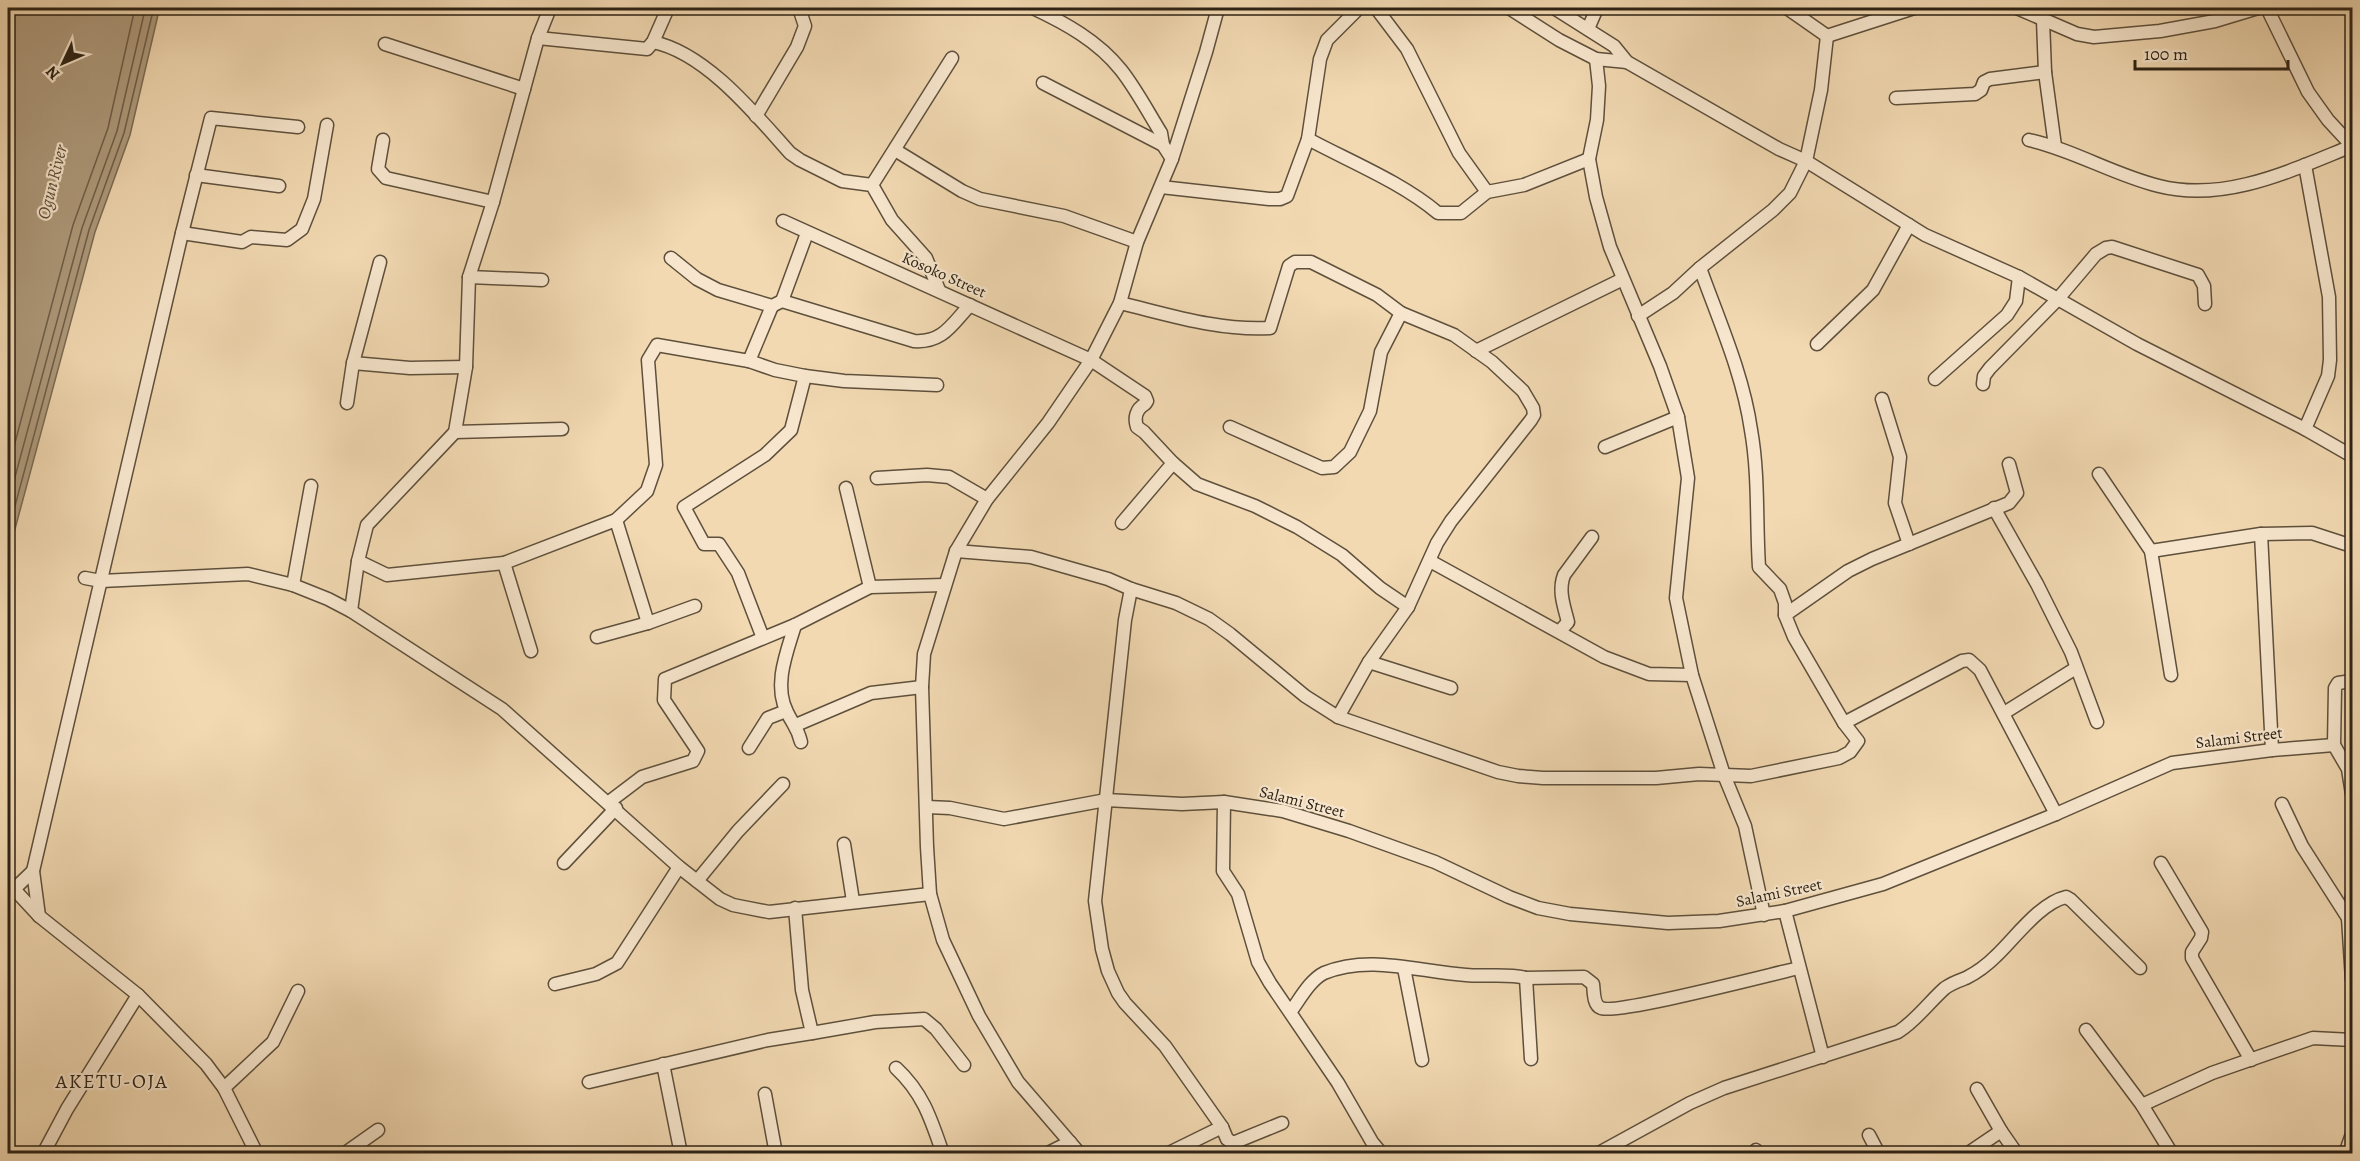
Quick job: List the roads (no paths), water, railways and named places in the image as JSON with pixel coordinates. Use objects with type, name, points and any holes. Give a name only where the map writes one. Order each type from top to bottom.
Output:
[{"type":"street","points":[[351,611],[358,561],[367,525],[455,432],[466,367],[470,277],[538,38],[550,8]]},
{"type":"street","points":[[538,38],[647,49],[668,8]]},
{"type":"street","points":[[756,116],[797,47],[805,26],[799,8]]},
{"type":"street","points":[[1032,8],[1062,22],[1084,36],[1113,62],[1161,133],[1163,145],[1172,159]]},
{"type":"street","points":[[1080,1154],[1018,1082],[979,1016],[943,940],[930,894],[922,687],[924,654],[956,551],[987,498],[1048,423],[1091,360],[1120,303],[1137,242],[1172,159],[1218,8]]},
{"type":"street","points":[[1161,187],[1280,199],[1287,196],[1308,139],[1320,59],[1327,40],[1359,8]]},
{"type":"street","points":[[1376,8],[1407,49],[1459,153],[1487,192]]},
{"type":"street","points":[[1509,8],[1559,40],[1596,59],[1627,62]]},
{"type":"street","points":[[1554,8],[1614,46],[1627,62],[1779,149],[1806,161],[1924,235],[2019,277],[2137,344],[2305,429],[2352,456]]},
{"type":"street","points":[[1588,29],[1597,8]]},
{"type":"street","points":[[1786,8],[1827,36]]},
{"type":"street","points":[[1827,36],[1914,8]]},
{"type":"street","points":[[2017,8],[2077,34],[2094,37],[2160,31],[2215,21],[2258,8]]},
{"type":"street","points":[[2212,8],[2215,21]]},
{"type":"street","points":[[2030,140],[2055,146],[2158,186],[2186,191],[2230,188],[2306,165],[2352,146],[2328,120],[2308,92],[2267,8]]},
{"type":"street","points":[[2043,20],[2045,72],[2055,146]]},
{"type":"street","points":[[1638,316],[1673,293],[1700,268],[1785,200],[1790,193],[1806,161],[1821,90],[1827,36]]},
{"type":"street","points":[[652,42],[690,58],[741,98],[800,160],[842,181],[872,185]]},
{"type":"street","points":[[384,44],[524,89]]},
{"type":"street","points":[[872,185],[952,58]]},
{"type":"street","points":[[1596,59],[1599,86],[1597,120],[1589,159],[1602,221],[1678,417],[1688,478],[1676,598],[1692,675],[1724,775],[1745,826],[1764,915]]},
{"type":"street","points":[[1896,98],[1975,94],[1981,90],[1984,82],[1990,79],[2045,72]]},
{"type":"street","points":[[1043,83],[1163,145]]},
{"type":"street","points":[[39,916],[33,871],[211,118],[298,127]]},
{"type":"street","points":[[182,233],[242,242],[251,237],[287,240],[302,229],[314,199],[327,125]]},
{"type":"street","points":[[1308,139],[1398,185],[1438,213],[1461,213],[1487,192],[1524,185],[1589,159]]},
{"type":"street","points":[[383,140],[378,169],[386,178],[493,202]]},
{"type":"street","points":[[895,150],[962,191],[980,199],[1075,219],[1137,242]]},
{"type":"street","points":[[2305,429],[2328,376],[2330,360],[2329,297],[2306,165]]},
{"type":"street","points":[[196,175],[279,186]]},
{"type":"street","points":[[872,185],[892,220],[926,258],[939,290]]},
{"type":"street","name":"Kosoko Street","points":[[783,221],[1091,360],[1145,396],[1147,400],[1140,406],[1136,416],[1137,428],[1144,432],[1173,463]]},
{"type":"street","points":[[1817,344],[1873,290],[1909,225]]},
{"type":"street","points":[[749,361],[807,233]]},
{"type":"street","points":[[1983,384],[1984,376],[1990,368],[2057,300],[2100,250],[2112,247],[2198,275],[2204,286],[2205,304]]},
{"type":"street","points":[[671,258],[697,279],[718,290],[777,303],[899,338],[925,341],[941,336],[970,305]]},
{"type":"street","points":[[347,403],[353,363],[380,262]]},
{"type":"street","points":[[1120,303],[1216,326],[1248,329],[1270,328],[1289,266],[1295,262],[1311,262],[1377,295],[1401,313],[1454,335],[1523,391],[1533,408],[1534,415],[1451,521],[1437,543],[1408,607],[1369,662],[1338,717]]},
{"type":"street","points":[[956,551],[1031,557],[1108,579],[1176,603],[1209,619],[1251,650],[1305,696],[1338,717],[1498,772],[1518,776],[1656,778],[1699,774],[1751,776],[1839,758],[1850,752],[1858,741],[1844,723],[1794,637],[1785,615],[1785,603],[1780,589],[1760,567],[1758,483],[1751,427],[1740,383],[1700,268]]},
{"type":"street","points":[[470,277],[542,280]]},
{"type":"street","points":[[1935,379],[2007,315],[2016,301],[2019,277]]},
{"type":"street","points":[[1476,351],[1623,279]]},
{"type":"street","points":[[1230,427],[1322,468],[1334,467],[1340,463],[1350,452],[1370,411],[1378,361],[1401,313]]},
{"type":"street","points":[[358,561],[387,575],[504,563],[616,520],[647,491],[656,465],[648,360],[657,345],[749,361],[775,370],[805,376],[844,381],[937,385]]},
{"type":"street","points":[[353,363],[410,368],[466,367]]},
{"type":"street","points":[[763,638],[738,573],[719,544],[704,544],[684,507],[765,455],[791,430],[805,376]]},
{"type":"street","points":[[1882,399],[1900,457],[1895,503],[1909,544]]},
{"type":"street","points":[[1605,447],[1678,417]]},
{"type":"street","points":[[455,432],[562,429]]},
{"type":"street","points":[[1122,523],[1173,463],[1197,484],[1275,514],[1321,541],[1408,607]]},
{"type":"street","points":[[1785,615],[1848,571],[2009,503],[2017,493],[2009,464]]},
{"type":"street","points":[[2098,474],[2151,551],[2170,675]]},
{"type":"street","points":[[877,478],[927,475],[949,477],[987,498]]},
{"type":"street","points":[[293,585],[310,486]]},
{"type":"street","points":[[846,488],[870,587]]},
{"type":"street","points":[[1994,508],[2037,584],[2071,652],[2097,722]]},
{"type":"street","points":[[616,520],[648,623]]},
{"type":"street","points":[[2151,551],[2261,534],[2312,533],[2352,546]]},
{"type":"street","points":[[2261,534],[2272,750]]},
{"type":"street","points":[[1560,631],[1568,621],[1560,589],[1561,582],[1592,537]]},
{"type":"street","points":[[1430,561],[1604,657],[1649,674],[1692,675]]},
{"type":"street","points":[[504,563],[531,651]]},
{"type":"street","points":[[85,578],[101,581],[238,573],[293,585],[327,598],[351,611],[501,709],[612,805],[679,867],[720,899],[733,905],[769,912],[930,894]]},
{"type":"street","points":[[564,863],[612,805],[642,777],[693,761],[698,751],[664,700],[665,679],[795,625],[870,587],[944,585]]},
{"type":"street","points":[[1131,589],[1125,620],[1095,900],[1098,928],[1108,971],[1125,1003],[1155,1034],[1222,1127],[1227,1140],[1233,1143],[1282,1123]]},
{"type":"street","points":[[597,637],[648,623],[695,606]]},
{"type":"street","points":[[795,625],[780,681],[786,711],[796,725],[801,742]]},
{"type":"street","points":[[1844,723],[1962,661],[1970,660],[1980,670],[2056,814]]},
{"type":"street","points":[[1369,662],[1451,688]]},
{"type":"street","points":[[2004,713],[2076,668]]},
{"type":"street","points":[[2352,681],[2338,683],[2335,688],[2334,745],[2348,768],[2352,794]]},
{"type":"street","points":[[796,725],[871,693],[922,687]]},
{"type":"street","points":[[748,748],[768,718],[786,711]]},
{"type":"street","name":"Salami Street","points":[[1106,800],[1182,804],[1224,802],[1283,812],[1349,831],[1436,862],[1509,897],[1538,908],[1570,914],[1668,923],[1719,921],[1785,911],[1883,884],[2056,814],[2172,763],[2272,750],[2334,745]]},
{"type":"street","points":[[697,881],[738,831],[783,784]]},
{"type":"street","points":[[927,807],[950,808],[1004,819],[1106,800]]},
{"type":"street","points":[[1224,802],[1224,874],[1238,894],[1258,962],[1338,1083],[1372,1143],[1382,1154]]},
{"type":"street","points":[[2282,804],[2302,846],[2348,918]]},
{"type":"street","points":[[844,844],[853,902]]},
{"type":"street","points":[[2161,863],[2202,932],[2192,952],[2192,958],[2251,1059]]},
{"type":"street","points":[[555,984],[596,974],[617,963],[679,867]]},
{"type":"street","points":[[33,871],[10,892],[138,994],[206,1064],[224,1088],[257,1154]]},
{"type":"street","points":[[2352,896],[2348,918],[2352,980]]},
{"type":"street","points":[[1597,1154],[1617,1148],[1724,1088],[1898,1032],[1908,1026],[1944,989],[1982,968],[2043,910],[2060,899],[2066,897],[2071,900],[2140,968]]},
{"type":"street","points":[[795,908],[802,990],[812,1033]]},
{"type":"street","points":[[1785,911],[1823,1058]]},
{"type":"street","points":[[1291,1011],[1315,979],[1323,974],[1364,963],[1466,975],[1526,978],[1584,977],[1593,984],[1596,1005],[1607,1009],[1635,1006],[1799,968]]},
{"type":"street","points":[[1404,968],[1422,1060]]},
{"type":"street","points":[[1526,978],[1531,1059]]},
{"type":"street","points":[[224,1088],[273,1042],[298,992]]},
{"type":"street","points":[[43,1154],[67,1109],[138,994]]},
{"type":"street","points":[[589,1082],[768,1040],[875,1022],[924,1019],[936,1029],[964,1065]]},
{"type":"street","points":[[2086,1030],[2142,1105],[2172,1154]]},
{"type":"street","points":[[2142,1105],[2212,1073],[2313,1038],[2352,1040]]},
{"type":"street","points":[[663,1064],[681,1154]]},
{"type":"street","points":[[896,1068],[907,1078],[927,1109],[942,1154]]},
{"type":"street","points":[[1977,1089],[2001,1131],[2018,1154]]},
{"type":"street","points":[[765,1094],[776,1154]]},
{"type":"street","points":[[1167,1154],[1222,1127]]},
{"type":"street","points":[[344,1154],[378,1130]]},
{"type":"street","points":[[1967,1154],[2001,1131]]},
{"type":"street","points":[[2345,1154],[2352,1134]]},
{"type":"street","points":[[1869,1135],[1879,1154]]},
{"type":"street","points":[[1046,1154],[1070,1142]]},
{"type":"water","name":"Ogun River","points":[[8,8],[157,8],[158,15],[130,135],[95,232],[8,555]]},
{"type":"district","name":"AKETU-OJA","points":[[112,1081]]}]
